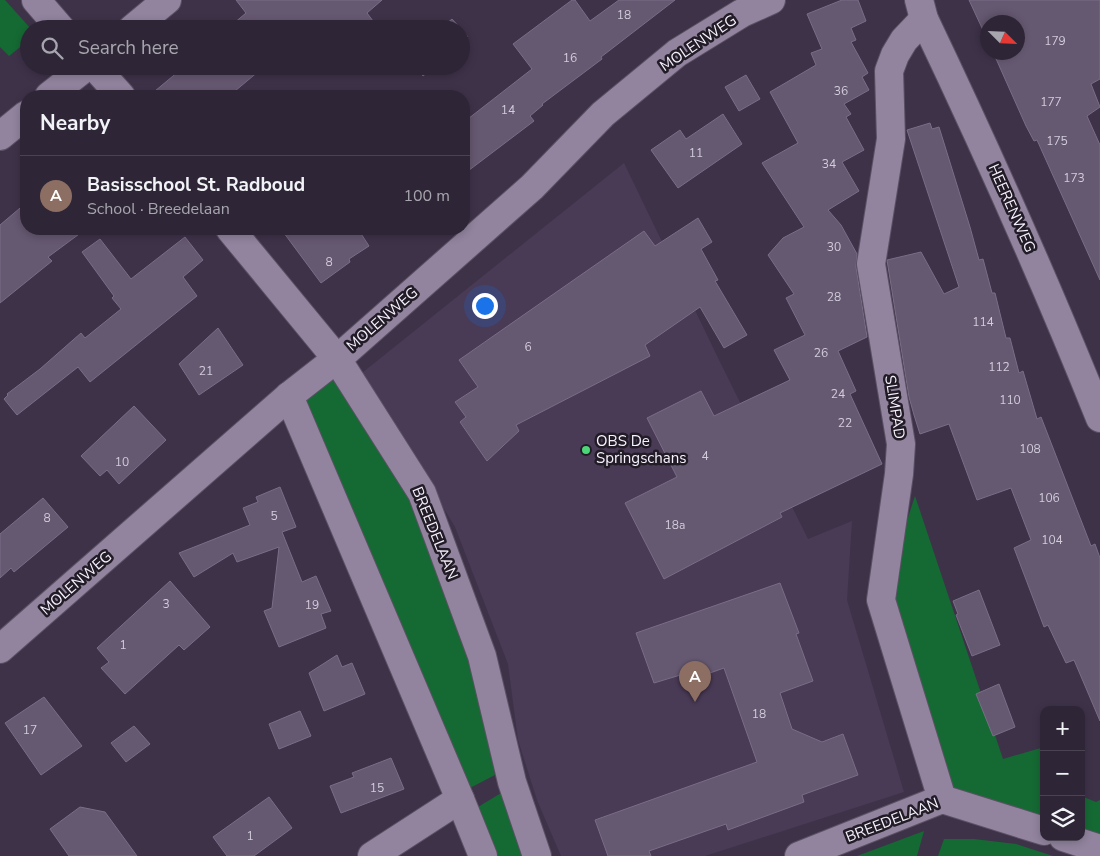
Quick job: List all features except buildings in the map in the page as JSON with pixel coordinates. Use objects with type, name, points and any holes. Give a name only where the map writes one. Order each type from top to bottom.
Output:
[{"type":"street","points":[[36,0],[53,20]]},
{"type":"street","points":[[143,20],[167,0]]},
{"type":"street","name":"MOLENWEG","points":[[0,649],[289,396],[337,359],[532,187],[603,114],[677,53],[742,13],[771,0]]},
{"type":"street","name":"HEERENWEG","points":[[922,10],[1016,216],[1059,315],[1100,418]]},
{"type":"street","name":"SLIMPAD","points":[[922,10],[895,55],[889,71],[891,139],[871,264],[901,444],[899,474],[880,600],[942,799]]},
{"type":"street","points":[[57,90],[76,75]]},
{"type":"street","points":[[102,75],[116,90]]},
{"type":"street","points":[[0,136],[20,120]]},
{"type":"street","name":"BREEDELAAN","points":[[235,235],[337,359],[422,493],[482,656],[512,782],[537,856]]},
{"type":"street","points":[[289,396],[483,856]]},
{"type":"street","points":[[372,856],[460,799]]},
{"type":"street","name":"BREEDELAAN","points":[[799,856],[942,799],[1040,830]]},
{"type":"street","points":[[1075,841],[1100,849]]},
{"type":"shaded area","points":[[624,163],[808,539],[852,521],[847,600],[904,792],[705,856],[561,856],[537,800],[518,740],[508,664],[455,527],[362,373]]},
{"type":"green space","points":[[0,0],[5,0],[23,20],[20,20],[20,47],[9,56],[0,47]]},
{"type":"green space","points":[[333,380],[416,498],[475,668],[495,775],[466,790],[303,395]]},
{"type":"green space","points":[[915,496],[1003,759],[1040,748],[1040,824],[946,789],[896,618],[894,591],[898,548]]},
{"type":"green space","points":[[506,790],[532,856],[496,856],[478,807]]},
{"type":"green space","points":[[1085,797],[1096,802],[1100,800],[1100,842],[1085,838]]},
{"type":"green space","points":[[924,831],[917,856],[857,856]]},
{"type":"green space","points":[[944,839],[974,839],[1016,844],[1053,856],[938,856]]},
{"type":"place","name":"OBS De Springschans","points":[[586,450]]},
{"type":"place","name":"Basisschool St. Radboud","points":[[695,702]]}]
